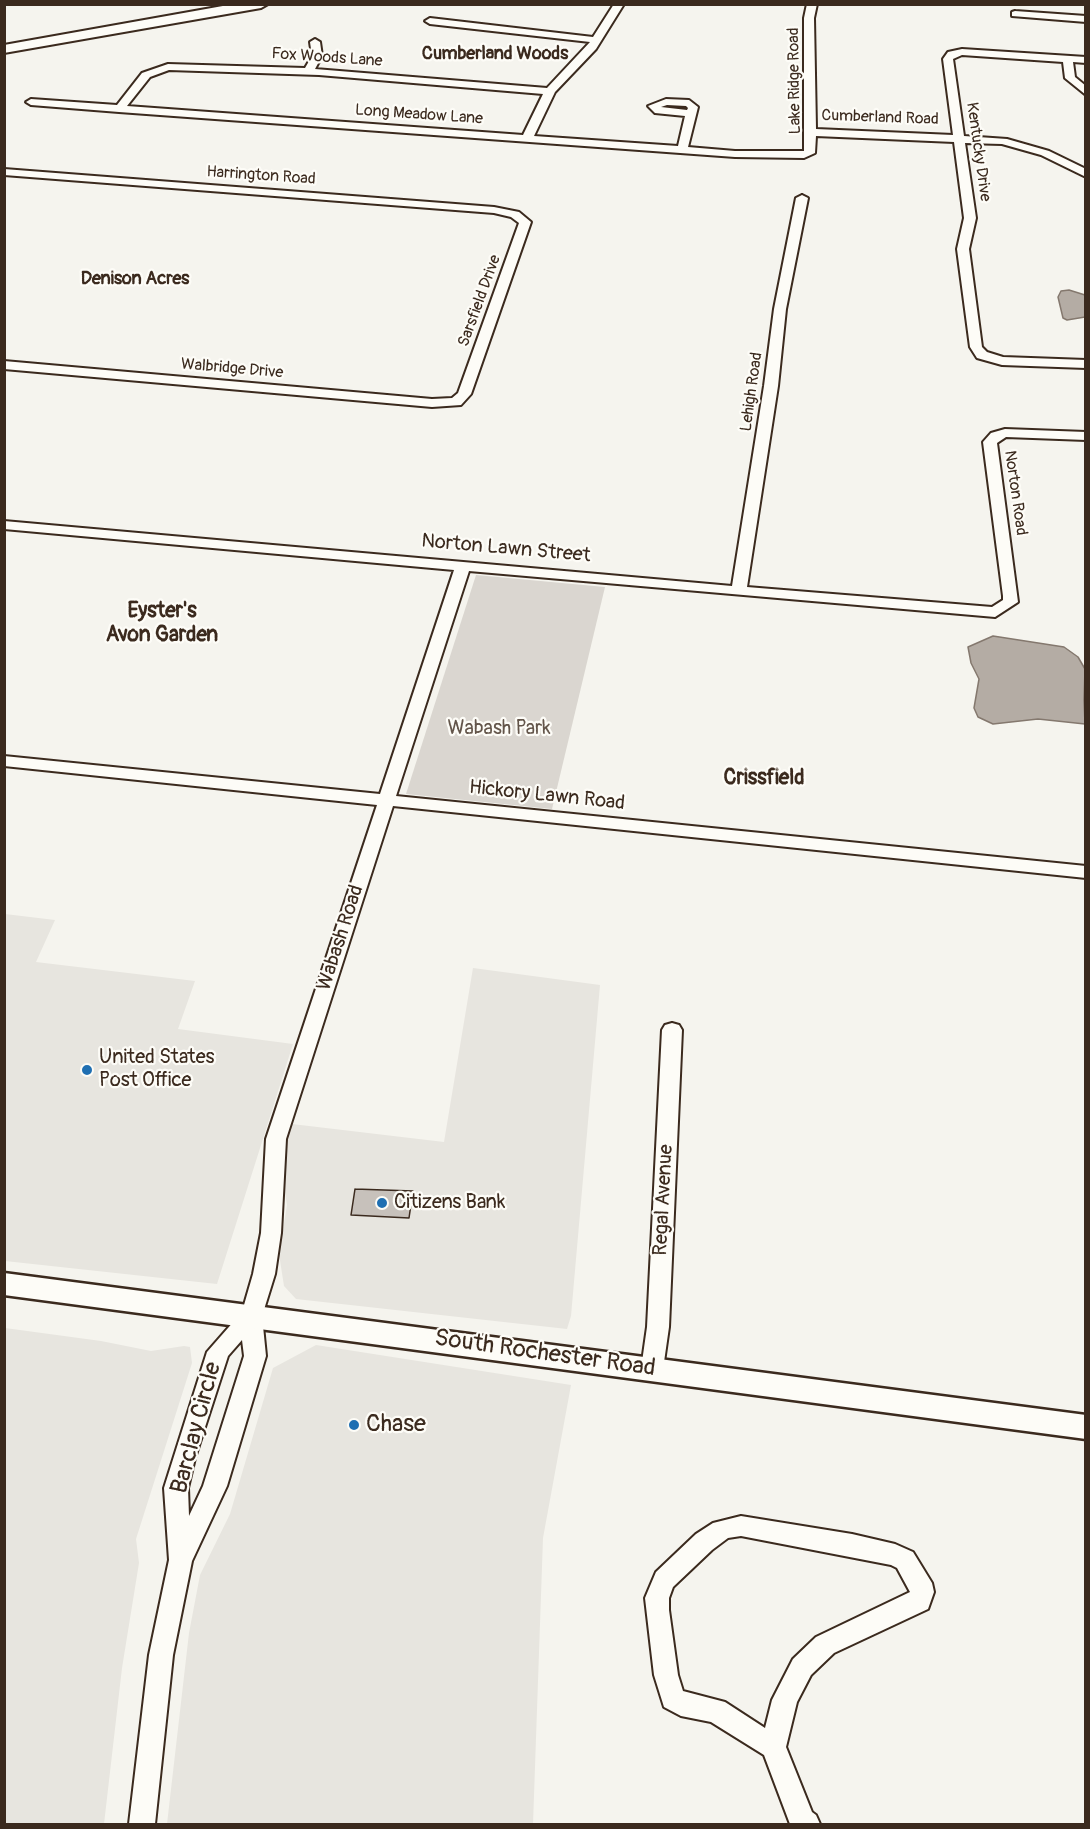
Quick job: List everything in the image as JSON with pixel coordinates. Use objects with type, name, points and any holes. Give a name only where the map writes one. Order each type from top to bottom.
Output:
[{"type":"highway","points":[[4,38],[198,4]]},
{"type":"highway","points":[[4,49],[261,4]]},
{"type":"main road","name":"South Rochester Road","points":[[4,1284],[1086,1427]]},
{"type":"street","points":[[527,139],[550,91],[596,40],[619,4]]},
{"type":"street","name":"Lake Ridge Road","points":[[805,155],[810,151],[811,132],[809,18],[812,4]]},
{"type":"street","points":[[1015,14],[1086,19]]},
{"type":"street","points":[[430,21],[596,40]]},
{"type":"street","points":[[309,71],[316,56],[315,42]]},
{"type":"street","name":"Kentucky Drive","points":[[1086,60],[968,52],[950,54],[948,58],[970,218],[963,249],[978,352],[1002,361],[1086,364]]},
{"type":"street","points":[[1068,59],[1070,78],[1086,92]]},
{"type":"street","name":"Fox Woods Lane","points":[[119,109],[146,75],[160,68],[176,66],[309,71],[550,91]]},
{"type":"street","name":"Long Meadow Lane","points":[[31,102],[754,156],[805,155]]},
{"type":"street","points":[[681,151],[690,113]]},
{"type":"street","name":"Cumberland Road","points":[[811,132],[989,139],[1027,147],[1086,174]]},
{"type":"street","name":"Harrington Road","points":[[4,172],[515,214]]},
{"type":"street","name":"Lehigh Road","points":[[739,591],[771,386],[780,309],[802,198]]},
{"type":"street","name":"Sarsfield Drive","points":[[456,402],[464,394],[523,233],[524,219],[515,214]]},
{"type":"street","name":"Walbridge Drive","points":[[4,364],[432,403],[456,402]]},
{"type":"street","name":"Norton Road","points":[[1003,609],[1010,602],[1011,596],[990,442],[996,436],[1005,433],[1086,436]]},
{"type":"street","name":"Norton Lawn Street","points":[[4,525],[987,612],[1003,609]]},
{"type":"street","name":"Wabash Road","points":[[251,1316],[264,1274],[271,1233],[276,1139],[463,566]]},
{"type":"street","name":"Hickory Lawn Road","points":[[4,761],[1086,872]]},
{"type":"street","name":"Regal Avenue","points":[[652,1369],[658,1327],[672,1030]]},
{"type":"street","name":"Barclay Circle","points":[[180,1561],[176,1488],[184,1458],[218,1352],[251,1316]]},
{"type":"street","name":"Barclay Circle","points":[[142,1824],[161,1655],[180,1561],[215,1486],[255,1356],[251,1316]]},
{"type":"street","points":[[773,1747],[785,1700],[793,1681],[813,1656],[843,1636],[919,1601],[922,1592],[920,1583],[905,1560],[895,1555],[852,1545],[741,1526],[731,1527],[721,1530],[704,1542],[664,1580],[657,1598],[666,1675],[673,1699],[681,1704],[722,1714],[773,1747],[803,1823]]},
{"type":"shaded area","points":[[1069,290],[1085,295],[1085,317],[1067,320],[1063,318],[1058,297],[1061,291]]},
{"type":"shaded area","points":[[993,636],[1064,647],[1078,657],[1085,669],[1085,724],[1038,719],[993,724],[978,717],[974,708],[979,679],[971,663],[968,647]]},
{"type":"shaded area","points":[[5,914],[55,920],[36,962],[195,981],[178,1029],[293,1044],[217,1284],[5,1261]]},
{"type":"shaded area","points":[[473,968],[600,985],[571,1316],[567,1329],[296,1299],[284,1286],[279,1254],[287,1205],[280,1163],[284,1141],[292,1124],[444,1142]]},
{"type":"shaded area","points":[[5,1328],[101,1341],[151,1351],[190,1347],[192,1363],[136,1539],[139,1563],[122,1668],[104,1824],[5,1824]]},
{"type":"shaded area","points":[[316,1345],[571,1385],[543,1538],[533,1824],[167,1824],[189,1633],[200,1575],[230,1514],[273,1368]]},
{"type":"green space","name":"Wabash Park","points":[[476,575],[605,587],[552,809],[406,794]]},
{"type":"building","name":"Citizens Bank","points":[[355,1189],[413,1191],[409,1218],[351,1215]]},
{"type":"place","name":"United States Post Office","points":[[87,1070]]},
{"type":"place","name":"Citizens Bank","points":[[382,1203]]},
{"type":"place","name":"Chase","points":[[354,1425]]},
{"type":"district","name":"Cumberland Woods","points":[[495,54]]},
{"type":"district","name":"Denison Acres","points":[[135,279]]},
{"type":"district","name":"Eyster's Avon Garden","points":[[162,624]]},
{"type":"district","name":"Crissfield","points":[[764,779]]}]
